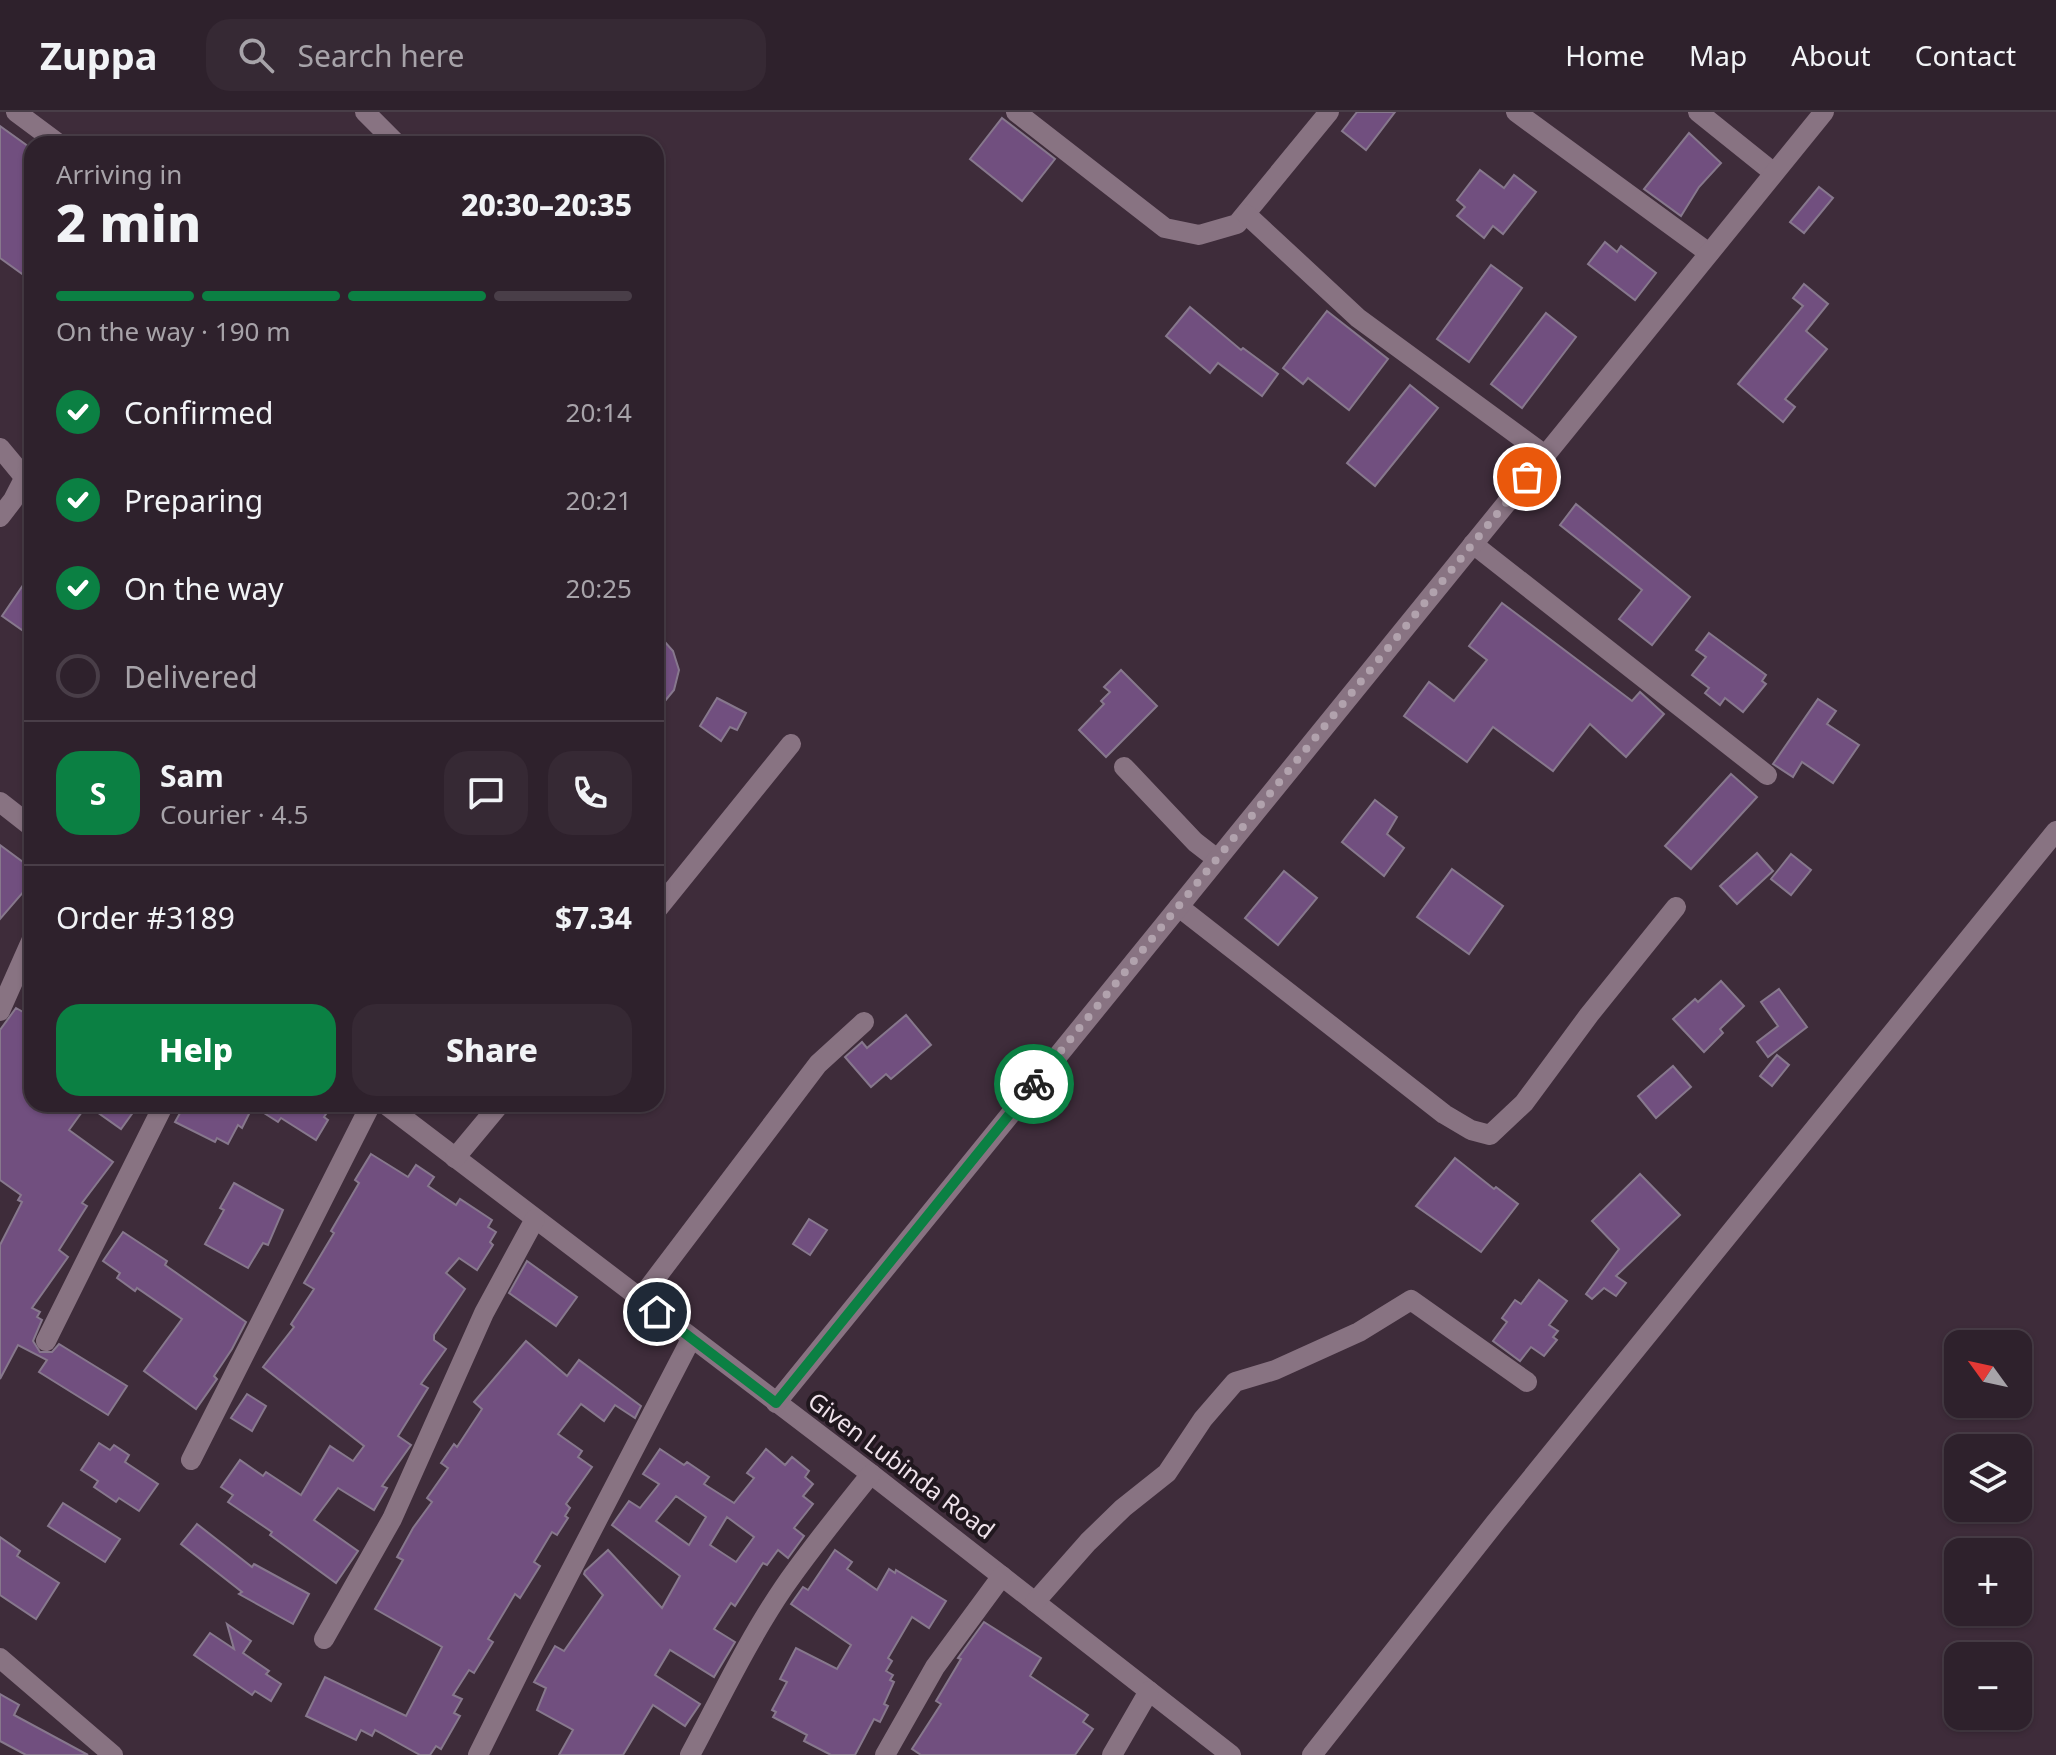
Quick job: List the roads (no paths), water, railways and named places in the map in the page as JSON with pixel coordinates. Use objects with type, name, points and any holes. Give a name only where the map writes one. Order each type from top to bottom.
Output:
[{"type":"street","points":[[16,112],[48,136]]},
{"type":"street","points":[[365,112],[389,136]]},
{"type":"street","points":[[1016,112],[1165,228],[1199,235],[1242,219],[1329,112]]},
{"type":"street","points":[[1516,112],[1709,253]]},
{"type":"street","points":[[1698,112],[1774,173]]},
{"type":"street","points":[[776,1403],[1824,112]]},
{"type":"street","points":[[1242,219],[1358,318],[1545,455]]},
{"type":"street","points":[[0,448],[24,467]]},
{"type":"street","points":[[0,517],[24,477]]},
{"type":"street","points":[[1473,544],[1767,775]]},
{"type":"street","points":[[664,901],[791,744]]},
{"type":"street","points":[[1124,767],[1195,842],[1217,859]]},
{"type":"street","points":[[0,802],[24,821]]},
{"type":"street","points":[[1312,1755],[1495,1523],[2056,831]]},
{"type":"street","points":[[1179,907],[1444,1114],[1471,1130],[1490,1135],[1524,1103],[1589,1015],[1676,907]]},
{"type":"street","points":[[0,1011],[24,957]]},
{"type":"street","points":[[640,1299],[818,1064],[864,1022]]},
{"type":"street","points":[[46,1341],[160,1112]]},
{"type":"street","points":[[191,1460],[367,1112]]},
{"type":"street","name":"Given Lubinda Road","points":[[395,1112],[871,1474],[1231,1755]]},
{"type":"street","points":[[455,1158],[493,1112]]},
{"type":"street","points":[[324,1639],[392,1519],[484,1313],[535,1219]]},
{"type":"street","points":[[1035,1602],[1088,1542],[1123,1508],[1167,1473],[1203,1419],[1235,1382],[1275,1370],[1359,1332],[1411,1300],[1527,1382]]},
{"type":"street","points":[[478,1755],[691,1339]]},
{"type":"street","points":[[690,1755],[783,1589],[871,1474]]},
{"type":"street","points":[[885,1755],[935,1667],[1002,1576]]},
{"type":"street","points":[[0,1658],[111,1754]]},
{"type":"street","points":[[1112,1755],[1149,1691]]}]
